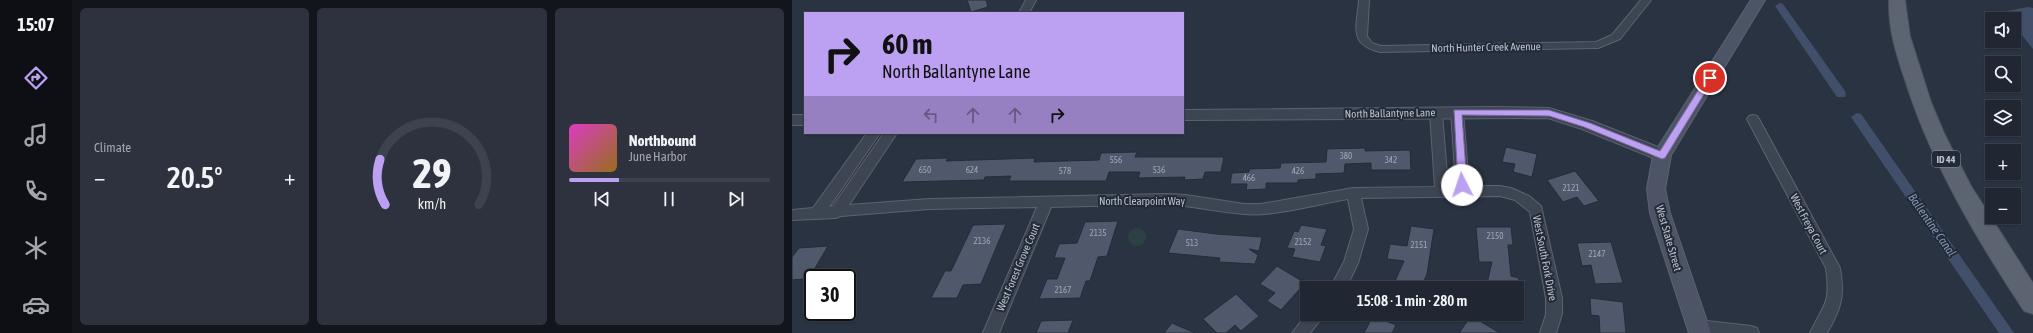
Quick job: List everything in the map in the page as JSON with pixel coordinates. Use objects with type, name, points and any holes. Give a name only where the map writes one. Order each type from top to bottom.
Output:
[{"type":"main road","name":"West State Street","points":[[1699,330],[1660,213],[1656,189],[1662,155],[1758,0]]},
{"type":"main road","name":"ID 44","points":[[1897,0],[1898,24],[1904,47],[1917,92],[1938,143],[1973,211],[2001,257],[2033,303]]},
{"type":"street","points":[[1025,12],[1032,0]]},
{"type":"street","name":"North Hunter Creek Avenue","points":[[1364,0],[1362,36],[1368,45],[1380,49],[1583,46],[1605,43],[1616,37],[1646,0]]},
{"type":"street","points":[[1457,112],[1463,192]]},
{"type":"street","name":"North Ballantyne Lane","points":[[1184,115],[1457,112],[1549,113],[1587,125],[1662,155]]},
{"type":"street","points":[[1436,113],[1442,192]]},
{"type":"street","name":"West Freya Court","points":[[1753,119],[1832,268],[1837,290],[1834,307],[1818,333]]},
{"type":"street","points":[[792,120],[804,120]]},
{"type":"street","points":[[817,213],[873,134]]},
{"type":"street","points":[[836,213],[890,134]]},
{"type":"street","name":"North Clearpoint Way","points":[[792,215],[836,213],[930,204],[1173,200],[1244,209],[1261,209],[1352,193],[1500,191],[1514,193]]},
{"type":"street","points":[[1342,281],[1352,263],[1361,229],[1352,193]]},
{"type":"street","name":"West South Fork Drive","points":[[1514,193],[1528,201],[1536,210],[1554,298],[1554,314],[1548,333]]},
{"type":"street","name":"West Forest Grove Court","points":[[991,333],[1046,202]]},
{"type":"street","points":[[1300,333],[1311,321]]},
{"type":"street","points":[[1699,330],[1751,333]]},
{"type":"green space","points":[[1137,228],[1143,231],[1146,237],[1143,243],[1137,246],[1131,243],[1128,237],[1131,231]]},
{"type":"water","points":[[2028,7],[2033,8],[2033,49],[2021,34],[2021,12],[2007,11]]},
{"type":"building","points":[[967,0],[986,0],[988,7],[971,12]]},
{"type":"building","points":[[1506,147],[1537,154],[1532,177],[1513,172],[1515,164],[1502,162]]},
{"type":"building","points":[[1365,148],[1365,151],[1410,150],[1411,170],[1371,170],[1371,163],[1345,164],[1344,173],[1316,174],[1316,179],[1298,180],[1298,183],[1266,183],[1266,189],[1246,190],[1247,184],[1230,184],[1232,173],[1249,172],[1249,169],[1280,168],[1281,163],[1326,162],[1327,149]]},
{"type":"building","points":[[1137,152],[1135,157],[1224,157],[1221,172],[1205,172],[1203,179],[1184,180],[1185,177],[1138,178],[1140,172],[1109,172],[1106,181],[1009,181],[1011,176],[985,177],[984,180],[902,182],[916,159],[948,158],[946,161],[1035,158],[1034,162],[1099,160],[1101,153]]},
{"type":"building","points":[[1575,171],[1599,201],[1584,206],[1577,197],[1563,202],[1547,180]]},
{"type":"building","points":[[1118,221],[1107,256],[1098,257],[1090,281],[1086,281],[1080,298],[1039,299],[1047,279],[1057,279],[1065,258],[1054,258],[1059,244],[1077,243],[1085,222]]},
{"type":"building","points":[[1006,224],[981,284],[963,285],[957,298],[931,298],[945,271],[951,271],[973,225]]},
{"type":"building","points":[[1301,225],[1327,229],[1321,245],[1326,246],[1320,262],[1292,257],[1295,249],[1287,248],[1294,231],[1298,232]]},
{"type":"building","points":[[1411,226],[1434,229],[1427,274],[1424,281],[1395,281],[1404,261],[1387,259],[1390,244],[1407,246]]},
{"type":"building","points":[[1476,227],[1511,227],[1513,245],[1508,245],[1511,276],[1519,278],[1518,281],[1488,281],[1492,262],[1479,262]]},
{"type":"building","points":[[1178,229],[1216,234],[1262,237],[1259,251],[1249,249],[1258,255],[1255,264],[1219,262],[1220,258],[1168,253]]},
{"type":"building","points":[[1611,242],[1623,283],[1595,284],[1591,265],[1582,266],[1577,243]]},
{"type":"building","points":[[828,246],[815,268],[821,268],[820,269],[804,269],[804,279],[792,280],[792,257],[799,248]]},
{"type":"building","points":[[1277,266],[1302,281],[1300,281],[1300,289],[1281,310],[1267,301],[1275,293],[1260,284]]},
{"type":"building","points":[[1236,294],[1259,316],[1241,331],[1235,325],[1226,333],[1217,333],[1203,319]]},
{"type":"building","points":[[1590,298],[1623,302],[1626,333],[1600,333],[1599,316],[1591,315]]},
{"type":"building","points":[[1073,320],[1068,333],[1036,333],[1041,321]]},
{"type":"building","points":[[1370,321],[1386,321],[1396,325],[1392,333],[1364,333]]},
{"type":"building","points":[[1467,321],[1480,321],[1500,333],[1459,333]]},
{"type":"building","points":[[1172,323],[1195,333],[1164,333]]},
{"type":"waterway","name":"Ballentine Canal","points":[[1780,6],[1841,94]]},
{"type":"waterway","name":"Ballentine Canal","points":[[1857,117],[2007,333]]},
{"type":"route","points":[[1462,185],[1457,112],[1549,113],[1587,125],[1662,155],[1678,127],[1710,78]]}]
